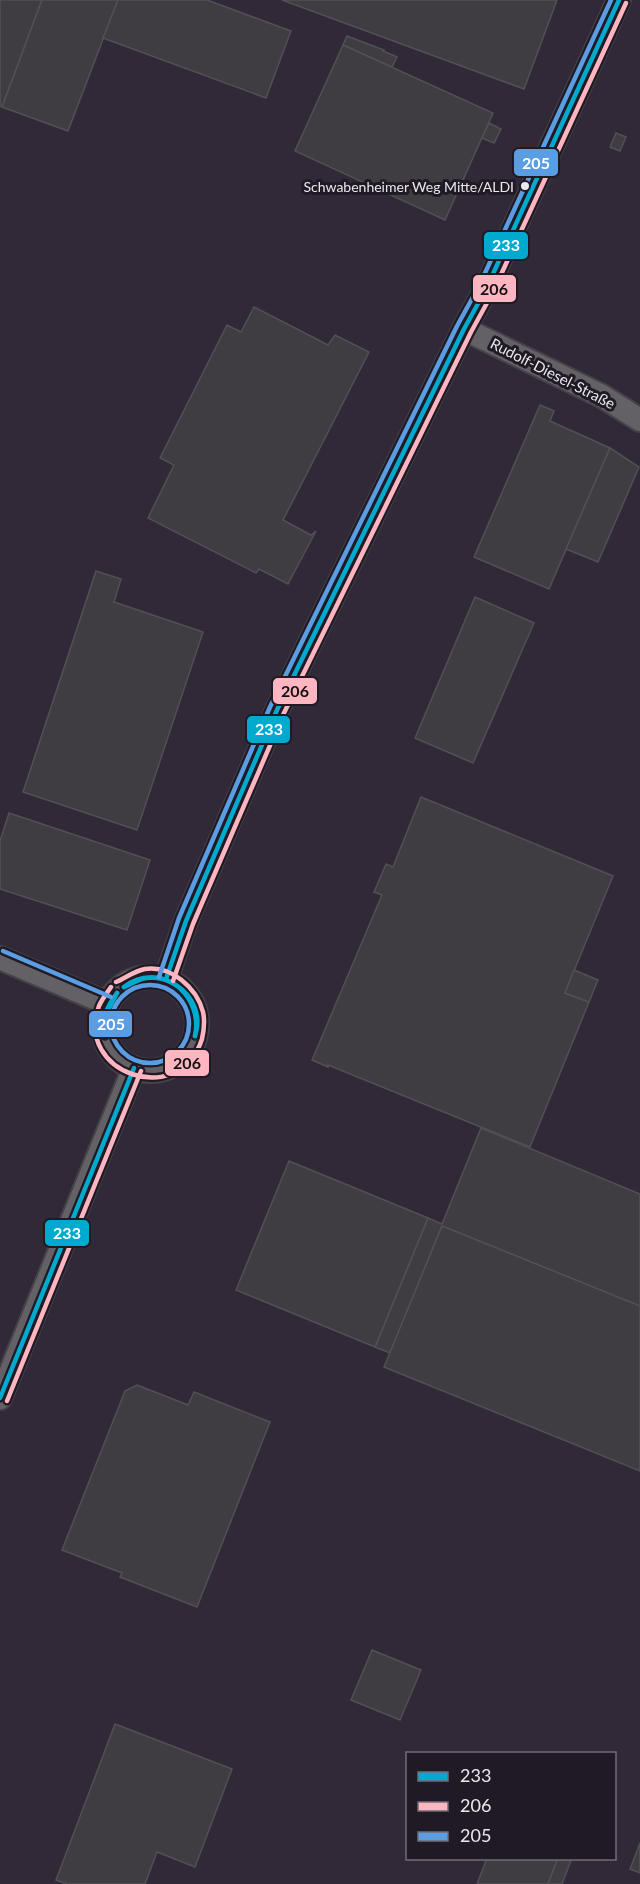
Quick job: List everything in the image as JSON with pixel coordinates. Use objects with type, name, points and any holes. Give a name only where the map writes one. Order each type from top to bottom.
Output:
[{"type":"street","points":[[166,979],[186,921],[277,710],[464,329],[486,289],[619,0]]},
{"type":"street","name":"Rudolf-Diesel-Straße","points":[[464,329],[602,396],[640,420]]},
{"type":"street","points":[[0,958],[108,1004]]},
{"type":"street","points":[[149,977],[166,979],[179,986],[189,997],[196,1011],[197,1026],[194,1041],[187,1054],[176,1064],[163,1070],[148,1071],[134,1068],[122,1062],[106,1041],[103,1029],[108,1004],[118,990],[132,980],[149,977]]},
{"type":"street","points":[[0,1398],[134,1068]]},
{"type":"shaded area","points":[[0,0],[640,0],[640,1884],[0,1884]]},
{"type":"building","points":[[0,0],[42,0],[2,107],[0,106]]},
{"type":"building","points":[[42,0],[118,0],[68,131],[2,107]]},
{"type":"building","points":[[118,0],[207,0],[291,31],[266,98],[103,38]]},
{"type":"building","points":[[282,0],[557,0],[524,89]]},
{"type":"building","points":[[347,36],[397,57],[392,67],[343,45]]},
{"type":"building","points":[[343,45],[493,113],[445,220],[295,151]]},
{"type":"building","points":[[489,123],[501,129],[494,143],[482,138]]},
{"type":"building","points":[[616,133],[626,137],[620,151],[610,147]]},
{"type":"building","points":[[254,307],[328,345],[335,335],[369,352],[283,520],[311,535],[316,531],[288,584],[259,569],[256,573],[148,518],[174,465],[160,458],[227,325],[241,332]]},
{"type":"building","points":[[540,405],[554,411],[550,421],[610,448],[549,589],[474,557]]},
{"type":"building","points":[[610,448],[639,467],[598,562],[566,549]]},
{"type":"building","points":[[96,571],[121,579],[114,602],[203,632],[137,830],[23,792]]},
{"type":"building","points":[[475,597],[534,623],[473,763],[415,738]]},
{"type":"building","points":[[421,797],[613,876],[565,993],[589,1002],[530,1147],[312,1060],[382,895],[374,892],[386,864],[393,867]]},
{"type":"building","points":[[9,813],[150,860],[127,930],[0,889],[0,841]]},
{"type":"building","points":[[574,970],[598,980],[589,1002],[565,993]]},
{"type":"building","points":[[481,1128],[640,1194],[640,1306],[442,1226],[390,1353],[375,1347],[428,1218],[442,1224]]},
{"type":"building","points":[[289,1161],[428,1218],[375,1347],[236,1290]]},
{"type":"building","points":[[442,1226],[640,1306],[640,1471],[384,1367]]},
{"type":"building","points":[[137,1385],[188,1405],[194,1392],[270,1422],[197,1607],[120,1577],[122,1573],[62,1550],[125,1391]]},
{"type":"building","points":[[372,1650],[421,1670],[400,1720],[351,1700]]},
{"type":"building","points":[[115,1724],[232,1769],[195,1867],[157,1852],[145,1884],[67,1884],[56,1880]]},
{"type":"building","points":[[640,1843],[640,1873],[630,1869]]},
{"type":"building","points":[[486,1860],[557,1860],[548,1884],[477,1884]]},
{"type":"building","points":[[557,1860],[571,1860],[562,1884],[548,1884]]},
{"type":"transit line","name":"205","points":[[159,977],[179,918],[270,707],[457,326],[479,286],[611,0]]},
{"type":"transit line","name":"233","points":[[166,979],[186,921],[277,710],[464,329],[486,289],[619,0]]},
{"type":"transit line","name":"206","points":[[173,981],[193,924],[284,713],[471,332],[493,292],[626,3]]},
{"type":"transit line","name":"205","points":[[3,951],[111,997]]},
{"type":"transit line","name":"206","points":[[111,987],[99,1006],[95,1030],[101,1049],[115,1065],[132,1074],[153,1077],[173,1073],[190,1061],[202,1039],[204,1022],[200,1003],[189,987],[173,975],[155,969],[141,970],[116,982]]},
{"type":"transit line","name":"233","points":[[124,987],[137,980],[151,978],[165,980],[178,986],[188,995],[195,1007],[197,1021],[195,1036]]},
{"type":"transit line","name":"233","points":[[124,987],[143,979],[158,978],[177,986],[191,1003],[195,1014],[195,1036]]},
{"type":"transit line","name":"205","points":[[142,985],[158,985],[172,991],[183,1002],[189,1016],[189,1024],[189,1032],[183,1046],[172,1057],[158,1063],[142,1063],[128,1057],[117,1046],[111,1032],[111,1016],[117,1002],[128,991],[142,985]]},
{"type":"transit line","name":"233","points":[[105,1036],[106,1013],[117,993]]},
{"type":"transit line","name":"233","points":[[105,1036],[105,1016],[117,993]]},
{"type":"transit line","name":"233","points":[[0,1398],[134,1068]]},
{"type":"transit line","name":"206","points":[[7,1401],[141,1071]]},
{"type":"place","name":"Schwabenheimer Weg Mitte/ALDI","points":[[525,186]]}]
